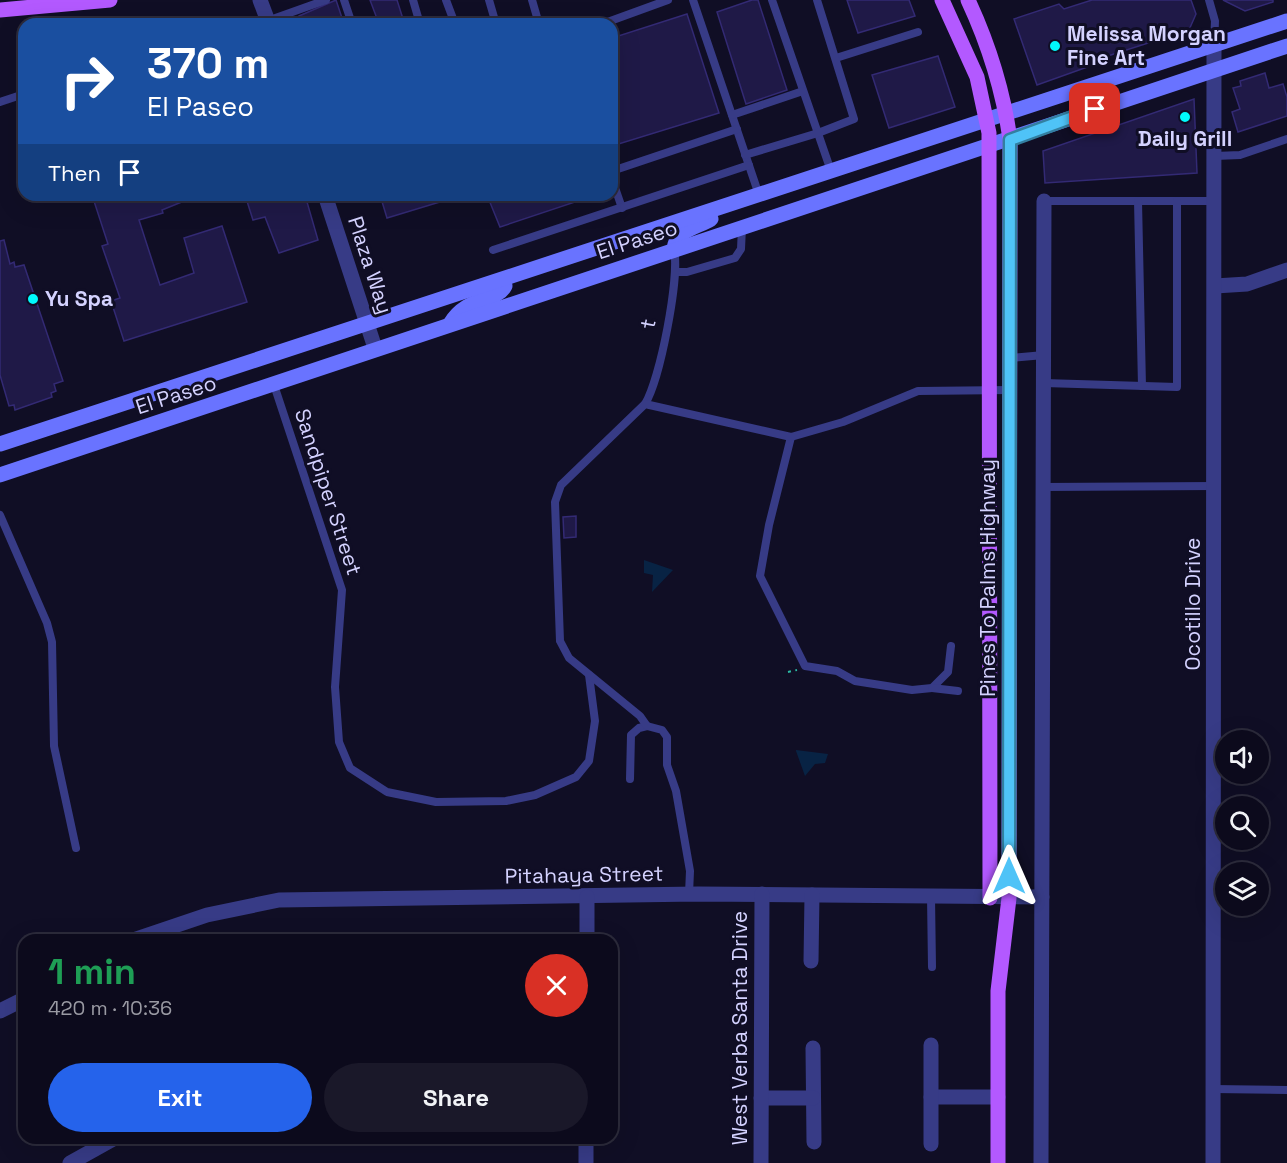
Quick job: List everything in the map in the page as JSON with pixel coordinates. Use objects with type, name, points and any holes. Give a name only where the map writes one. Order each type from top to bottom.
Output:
[{"type":"main road","points":[[0,10],[110,0]]},
{"type":"main road","name":"Pines To Palms Highway","points":[[942,0],[974,68],[988,133],[990,898]]},
{"type":"main road","name":"Pines To Palms Highway","points":[[968,0],[992,56],[1010,140],[1009,898],[998,992],[998,1163]]},
{"type":"street","points":[[260,0],[267,18]]},
{"type":"street","points":[[988,133],[1006,115],[1287,21]]},
{"type":"street","name":"Ocotillo Drive","points":[[1213,1163],[1214,45]]},
{"type":"street","name":"El Paseo","points":[[0,444],[368,325],[831,171],[988,133],[1010,140],[1287,46]]},
{"type":"street","name":"El Paseo","points":[[0,475],[789,211],[829,197],[871,173],[988,133]]},
{"type":"street","points":[[674,250],[674,240],[680,233],[742,206],[756,196],[770,205],[789,211]]},
{"type":"street","name":"Plaza Way","points":[[327,201],[375,348]]},
{"type":"street","points":[[1041,1163],[1044,201]]},
{"type":"street","points":[[1215,286],[1247,284],[1287,270]]},
{"type":"street","points":[[450,324],[455,314],[468,304],[500,294],[505,286],[504,280]]},
{"type":"street","name":"Pitahaya Street","points":[[151,934],[207,915],[279,900],[689,894],[1042,897]]},
{"type":"street","name":"West Verba Santa Drive","points":[[761,1163],[762,894]]},
{"type":"street","points":[[811,961],[812,895]]},
{"type":"street","points":[[587,897],[587,934]]},
{"type":"street","points":[[0,1011],[18,1002]]},
{"type":"street","points":[[931,1045],[931,1144]]},
{"type":"street","points":[[813,1048],[814,1142]]},
{"type":"street","points":[[931,1097],[998,1097]]},
{"type":"street","points":[[761,1098],[813,1098]]},
{"type":"street","points":[[70,1163],[104,1144]]},
{"type":"street","points":[[586,1144],[586,1163]]},
{"type":"lane","points":[[279,18],[326,0]]},
{"type":"lane","points":[[344,0],[350,18]]},
{"type":"lane","points":[[413,0],[418,18]]},
{"type":"lane","points":[[446,0],[453,18]]},
{"type":"lane","points":[[489,0],[494,18]]},
{"type":"lane","points":[[532,0],[538,18]]},
{"type":"lane","points":[[615,18],[649,3],[668,0]]},
{"type":"lane","points":[[693,0],[749,165],[756,196]]},
{"type":"lane","points":[[772,0],[831,171]]},
{"type":"lane","points":[[745,156],[854,119],[818,0]]},
{"type":"lane","points":[[1209,0],[1215,21],[1214,45]]},
{"type":"lane","points":[[836,58],[918,32]]},
{"type":"lane","points":[[732,115],[803,91]]},
{"type":"lane","points":[[0,102],[18,96]]},
{"type":"lane","points":[[618,169],[737,129]]},
{"type":"lane","points":[[1215,156],[1240,155],[1287,139]]},
{"type":"lane","points":[[493,250],[749,165]]},
{"type":"lane","points":[[618,196],[622,208]]},
{"type":"lane","points":[[1044,201],[1215,201]]},
{"type":"lane","points":[[1138,201],[1142,386]]},
{"type":"lane","points":[[1044,383],[1177,387],[1178,201]]},
{"type":"lane","points":[[676,272],[687,272],[735,258],[741,249],[742,227]]},
{"type":"lane","name":"t","points":[[645,404],[651,394],[656,375],[676,272],[674,250]]},
{"type":"lane","points":[[1010,358],[1044,354]]},
{"type":"lane","name":"Sandpiper Street","points":[[274,385],[342,590],[335,687],[339,742],[350,768],[387,792],[436,802],[506,801],[535,795],[576,777],[589,761],[595,706],[589,675]]},
{"type":"lane","points":[[647,726],[640,716],[569,658],[560,641],[556,497],[565,480],[645,404],[791,437],[843,422],[918,391],[1010,390]]},
{"type":"lane","points":[[791,437],[769,525],[760,573],[803,662],[808,667],[837,671],[855,681],[912,690],[932,688],[958,691]]},
{"type":"lane","points":[[1043,487],[1215,486]]},
{"type":"lane","points":[[0,515],[47,622],[52,642],[54,746],[75,848]]},
{"type":"lane","points":[[932,688],[948,672],[951,646]]},
{"type":"lane","points":[[595,706],[600,695],[605,693],[614,695]]},
{"type":"lane","points":[[630,778],[630,735],[639,728],[647,726],[662,730],[667,737],[667,765],[676,791],[690,872],[689,894]]},
{"type":"lane","points":[[931,897],[932,967]]},
{"type":"lane","points":[[1213,1089],[1287,1090]]},
{"type":"water","points":[[644,560],[673,570],[652,592],[653,575],[644,573]]},
{"type":"water","points":[[796,750],[828,754],[825,763],[815,764],[805,776]]},
{"type":"building","points":[[336,0],[342,18],[300,18],[299,16]]},
{"type":"building","points":[[370,0],[397,0],[403,18],[377,18]]},
{"type":"building","points":[[758,0],[787,90],[746,104],[717,12]]},
{"type":"building","points":[[847,0],[909,0],[915,16],[858,33]]},
{"type":"building","points":[[1092,0],[1191,0],[1196,14],[1189,30],[1092,61],[1093,65],[1037,85],[1014,19],[1059,4],[1064,9]]},
{"type":"building","points":[[1223,0],[1273,0],[1273,2],[1245,11]]},
{"type":"building","points":[[687,14],[719,113],[618,144],[618,36]]},
{"type":"building","points":[[938,56],[955,107],[889,128],[872,75]]},
{"type":"building","points":[[1265,73],[1269,88],[1283,84],[1287,97],[1287,116],[1238,132],[1232,112],[1240,109],[1233,88],[1241,86],[1240,81]]},
{"type":"building","points":[[1194,99],[1197,173],[1045,183],[1043,151]]},
{"type":"building","points":[[94,201],[184,201],[162,210],[163,213],[139,220],[160,285],[194,273],[184,238],[222,226],[247,302],[124,341],[111,301],[120,298],[102,246],[108,244]]},
{"type":"building","points":[[247,201],[307,201],[318,240],[279,253],[265,217],[253,220]]},
{"type":"building","points":[[382,201],[443,201],[387,218]]},
{"type":"building","points":[[489,201],[578,201],[500,227]]},
{"type":"building","points":[[4,240],[10,264],[14,262],[15,267],[24,265],[63,381],[54,384],[56,391],[51,393],[52,397],[15,410],[14,405],[9,406],[0,375],[0,241]]},
{"type":"building","points":[[576,516],[576,537],[564,538],[563,517]]},
{"type":"place","name":"Melissa Morgan Fine Art","points":[[1055,46]]},
{"type":"place","name":"Daily Grill","points":[[1185,117]]},
{"type":"place","name":"Yu Spa","points":[[33,299]]},
{"type":"route","points":[[1009,876],[1010,140],[1028,131],[1095,109]]}]
